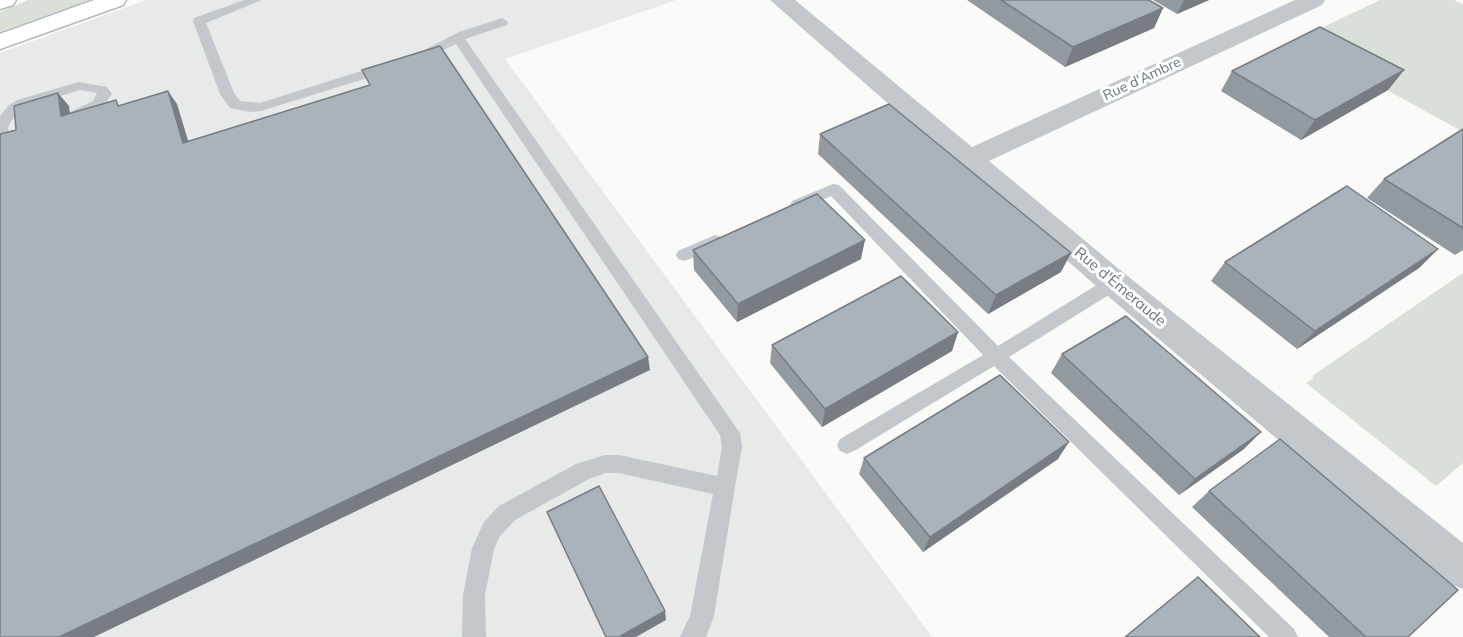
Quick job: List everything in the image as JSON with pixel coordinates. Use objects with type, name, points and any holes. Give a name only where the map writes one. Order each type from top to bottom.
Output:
[{"type":"main road","points":[[0,2],[5,0]]},
{"type":"main road","points":[[0,42],[115,0]]},
{"type":"street","name":"Rue d'Émeraude","points":[[781,0],[1114,283],[1463,569]]},
{"type":"street","name":"Rue d'Ambre","points":[[969,159],[1314,0]]},
{"type":"lane","points":[[256,0],[199,21],[227,94],[235,105],[251,108],[261,107],[431,53],[458,38],[502,22]]},
{"type":"lane","points":[[458,38],[730,433],[732,447],[702,616],[692,637]]},
{"type":"lane","points":[[19,132],[1,137],[3,122],[14,108],[22,103],[79,86],[102,90],[105,94],[99,104],[92,109],[70,116]]},
{"type":"lane","points":[[780,213],[833,189],[996,356],[1286,637]]},
{"type":"lane","points":[[684,255],[727,236]]},
{"type":"lane","points":[[847,445],[1114,283]]},
{"type":"lane","points":[[474,637],[474,595],[483,548],[492,529],[507,513],[521,504],[583,471],[605,464],[619,464],[725,487]]},
{"type":"shaded area","points":[[28,0],[90,0],[0,34],[0,12]]},
{"type":"shaded area","points":[[146,0],[676,0],[505,59],[932,637],[0,637],[0,53]]},
{"type":"shaded area","points":[[1380,0],[1454,0],[1463,4],[1463,132],[1296,40]]},
{"type":"shaded area","points":[[1463,273],[1463,463],[1436,486],[1306,383],[1314,378],[1312,376]]},
{"type":"building","points":[[1001,0],[1149,0],[1163,8],[1073,47]]},
{"type":"building","points":[[1320,27],[1404,70],[1315,120],[1232,71]]},
{"type":"building","points":[[440,46],[648,357],[59,637],[0,637],[0,134],[16,130],[14,106],[58,93],[61,116],[116,100],[118,106],[168,91],[183,143],[370,85],[362,70]]},
{"type":"building","points":[[889,104],[1071,253],[996,295],[820,134]]},
{"type":"building","points":[[1463,129],[1463,228],[1384,179]]},
{"type":"building","points":[[1347,186],[1438,249],[1315,331],[1225,262]]},
{"type":"building","points":[[817,194],[865,240],[738,304],[693,250]]},
{"type":"building","points":[[901,276],[958,332],[825,409],[772,345]]},
{"type":"building","points":[[1126,316],[1261,432],[1195,479],[1062,354]]},
{"type":"building","points":[[1000,375],[1069,442],[930,537],[864,458]]},
{"type":"building","points":[[1280,439],[1458,590],[1408,637],[1366,637],[1209,491]]},
{"type":"building","points":[[599,486],[665,611],[619,637],[606,637],[547,512]]},
{"type":"building","points":[[1198,577],[1260,637],[1125,637]]}]
